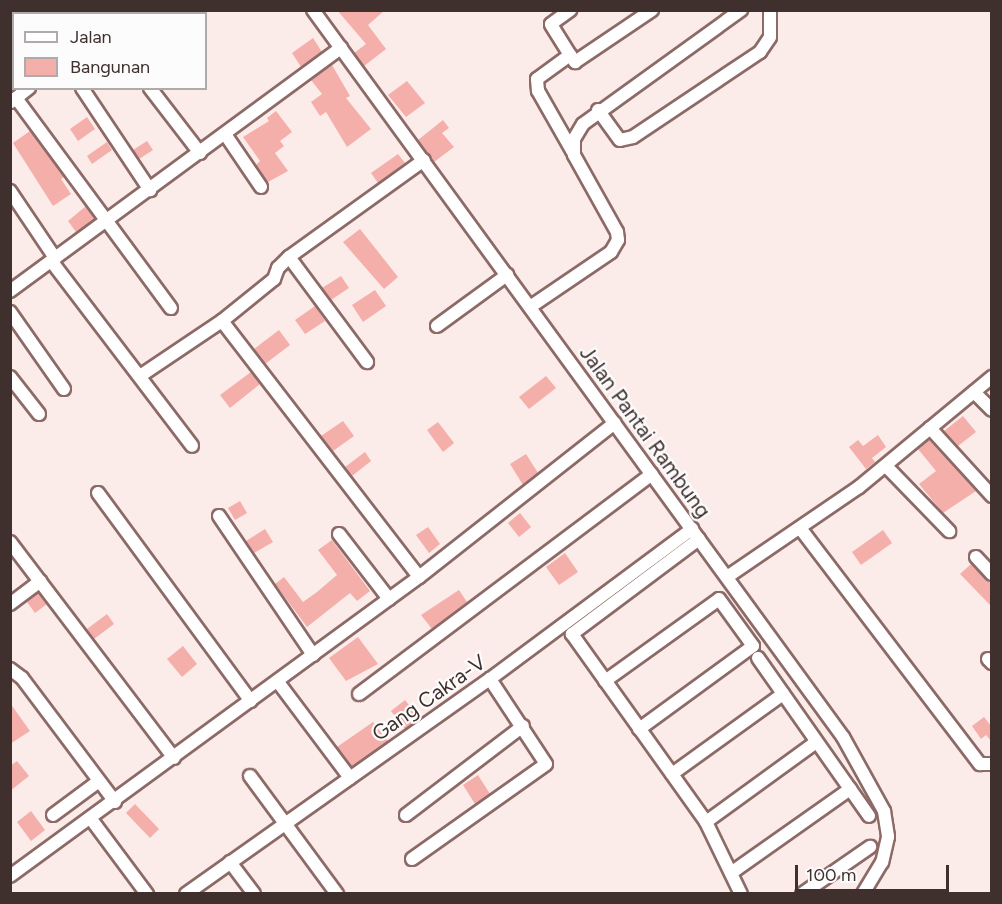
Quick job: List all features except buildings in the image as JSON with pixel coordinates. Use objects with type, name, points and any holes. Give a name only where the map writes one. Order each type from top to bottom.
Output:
[{"type":"street","name":"Jalan Pantai Rambung","points":[[313,10],[424,159],[843,737],[884,811],[888,837],[882,862],[863,894]]},
{"type":"street","points":[[570,10],[551,24],[576,62],[652,10]]},
{"type":"street","points":[[574,155],[574,139],[598,110],[741,10]]},
{"type":"street","points":[[598,110],[620,140],[633,137],[760,52],[770,37],[770,10]]},
{"type":"street","points":[[10,291],[341,48]]},
{"type":"street","points":[[530,307],[611,252],[618,240],[617,232],[536,85],[543,74],[570,55]]},
{"type":"street","points":[[26,90],[13,100],[171,308]]},
{"type":"street","points":[[83,90],[150,189]]},
{"type":"street","points":[[152,90],[200,153]]},
{"type":"street","points":[[225,134],[261,187]]},
{"type":"street","points":[[140,376],[222,321],[274,279],[278,268],[289,257],[424,159]]},
{"type":"street","points":[[10,191],[53,260],[192,446]]},
{"type":"street","points":[[289,257],[367,362]]},
{"type":"street","points":[[436,326],[507,275]]},
{"type":"street","points":[[10,312],[64,390]]},
{"type":"street","points":[[222,321],[419,577]]},
{"type":"street","points":[[10,377],[39,414]]},
{"type":"street","points":[[727,577],[886,466],[992,377]]},
{"type":"street","points":[[974,392],[992,410]]},
{"type":"street","points":[[10,876],[115,802],[419,577],[615,423]]},
{"type":"street","points":[[930,428],[992,496]]},
{"type":"street","points":[[886,466],[949,531]]},
{"type":"street","points":[[359,694],[652,474]]},
{"type":"street","points":[[98,493],[251,701]]},
{"type":"street","points":[[219,516],[313,655]]},
{"type":"street","points":[[800,528],[980,764],[992,764]]},
{"type":"street","points":[[339,534],[388,599]]},
{"type":"street","points":[[696,534],[572,634],[706,822],[741,894]]},
{"type":"street","name":"Gang Cakra-V","points":[[186,894],[696,534]]},
{"type":"street","points":[[10,542],[174,758]]},
{"type":"street","points":[[976,557],[992,574]]},
{"type":"street","points":[[10,604],[40,581]]},
{"type":"street","points":[[605,681],[719,599],[753,646],[639,729]]},
{"type":"street","points":[[758,657],[869,816]]},
{"type":"street","points":[[10,669],[22,678],[115,802]]},
{"type":"street","points":[[412,860],[546,764],[490,679]]},
{"type":"street","points":[[278,682],[350,778]]},
{"type":"street","points":[[672,774],[783,694]]},
{"type":"street","points":[[406,815],[523,726]]},
{"type":"street","points":[[706,822],[816,742]]},
{"type":"street","points":[[250,776],[283,825],[337,894]]},
{"type":"street","points":[[53,815],[99,781]]},
{"type":"street","points":[[731,873],[850,789]]},
{"type":"street","points":[[90,819],[147,894]]},
{"type":"street","points":[[802,894],[870,847]]},
{"type":"street","points":[[230,862],[254,894]]}]
